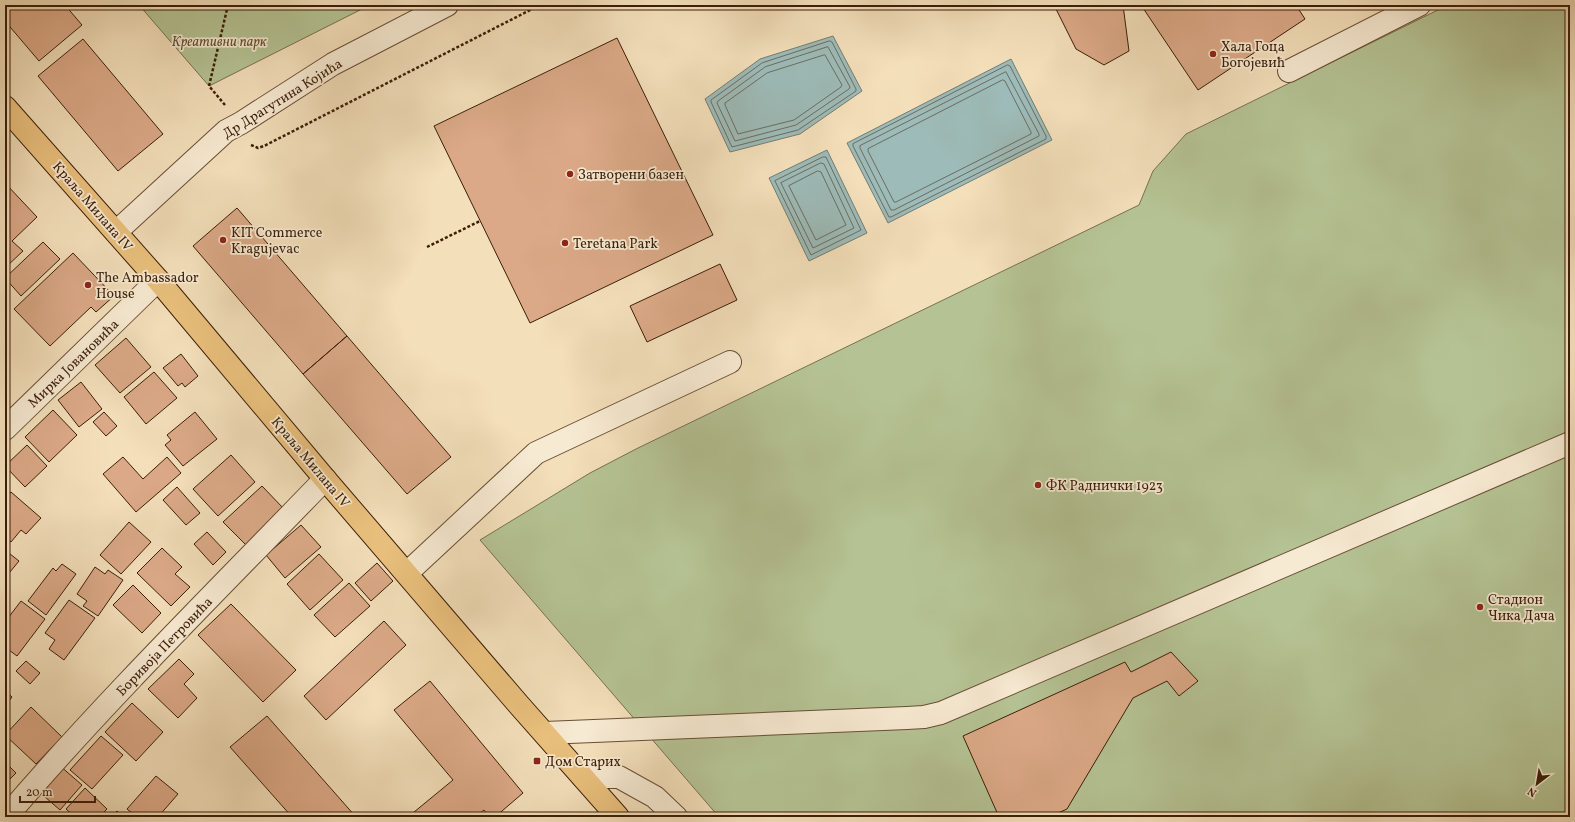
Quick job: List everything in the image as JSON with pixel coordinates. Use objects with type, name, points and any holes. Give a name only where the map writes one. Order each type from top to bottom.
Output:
[{"type":"main road","name":"Краља Милана IV","points":[[5,107],[158,280],[325,479],[519,705],[618,817]]},
{"type":"street","name":"Др Драгутина Којића","points":[[116,232],[226,131],[333,64],[447,5]]},
{"type":"street","points":[[1288,71],[1420,5]]},
{"type":"street","name":"Мирка Јовановића","points":[[5,429],[158,280]]},
{"type":"street","points":[[407,573],[536,453],[730,362]]},
{"type":"street","points":[[545,733],[924,717],[941,713],[1570,443]]},
{"type":"street","name":"Боривоја Петровића","points":[[6,817],[129,681],[325,479]]},
{"type":"street","points":[[583,777],[619,777],[655,797],[676,817]]},
{"type":"path","points":[[228,5],[210,86],[241,123],[252,146],[258,148],[540,5]]},
{"type":"path","points":[[427,247],[480,221]]},
{"type":"green space","name":"Креативни парк","points":[[139,5],[370,5],[209,86]]},
{"type":"green space","points":[[1448,5],[1570,5],[1570,817],[719,817],[480,540],[590,473],[636,449],[1139,205],[1153,171],[1186,134]]},
{"type":"water","points":[[833,36],[862,91],[800,134],[730,152],[705,99],[760,59]]},
{"type":"water","points":[[1011,59],[1052,140],[888,223],[847,143]]},
{"type":"water","points":[[827,150],[867,233],[809,261],[769,178]]},
{"type":"building","points":[[5,5],[65,5],[82,25],[39,61],[5,21]]},
{"type":"building","points":[[1054,5],[1123,5],[1129,51],[1104,65],[1076,49]]},
{"type":"building","name":"Хала Гоца Богојевић","points":[[1141,5],[1296,5],[1305,19],[1198,90]]},
{"type":"building","name":"Затворени базен","points":[[617,38],[713,235],[530,323],[434,126]]},
{"type":"building","points":[[83,39],[163,134],[118,171],[38,76]]},
{"type":"building","points":[[5,183],[37,217],[12,241],[23,251],[5,268]]},
{"type":"building","points":[[237,208],[347,336],[303,374],[193,246]]},
{"type":"building","points":[[43,242],[60,259],[21,296],[5,278]]},
{"type":"building","points":[[73,253],[114,296],[96,312],[91,307],[50,346],[14,309]]},
{"type":"building","points":[[720,264],[737,300],[647,342],[630,306]]},
{"type":"building","points":[[347,336],[451,457],[407,494],[303,374]]},
{"type":"building","points":[[126,338],[151,367],[120,393],[95,365]]},
{"type":"building","points":[[181,354],[198,376],[185,387],[182,383],[178,386],[163,368]]},
{"type":"building","points":[[154,372],[177,398],[146,424],[124,397]]},
{"type":"building","points":[[81,382],[102,409],[79,427],[58,400]]},
{"type":"building","points":[[53,410],[77,435],[49,462],[25,437]]},
{"type":"building","points":[[104,412],[117,426],[106,436],[93,422]]},
{"type":"building","points":[[195,412],[217,439],[183,466],[165,445],[171,440],[167,435]]},
{"type":"building","points":[[27,445],[47,466],[25,487],[5,466]]},
{"type":"building","points":[[231,455],[255,482],[218,516],[193,489]]},
{"type":"building","points":[[123,457],[143,479],[167,457],[181,473],[136,512],[103,474]]},
{"type":"building","points":[[262,486],[284,509],[246,545],[223,522]]},
{"type":"building","points":[[177,487],[200,513],[186,525],[163,500]]},
{"type":"building","points":[[11,492],[41,518],[26,534],[21,530],[11,542],[5,537],[5,499]]},
{"type":"building","points":[[129,522],[151,542],[121,574],[100,555]]},
{"type":"building","points":[[301,525],[321,547],[285,578],[266,555]]},
{"type":"building","points":[[207,532],[226,552],[213,565],[194,544]]},
{"type":"building","points":[[162,548],[182,567],[175,574],[190,587],[171,606],[137,573]]},
{"type":"building","points":[[5,550],[19,561],[5,578]]},
{"type":"building","points":[[319,554],[343,580],[310,610],[287,584]]},
{"type":"building","points":[[377,563],[393,581],[371,601],[355,583]]},
{"type":"building","points":[[62,564],[76,574],[46,615],[28,601],[53,568],[56,571]]},
{"type":"building","points":[[95,567],[105,574],[108,570],[123,580],[98,616],[83,606],[87,601],[77,594]]},
{"type":"building","points":[[349,583],[370,606],[335,637],[314,615]]},
{"type":"building","points":[[133,585],[161,613],[142,633],[113,605]]},
{"type":"building","points":[[69,600],[95,618],[64,660],[49,649],[55,640],[45,633]]},
{"type":"building","points":[[21,601],[45,619],[17,656],[5,647],[5,622]]},
{"type":"building","points":[[231,604],[296,670],[263,702],[198,635]]},
{"type":"building","points":[[384,621],[406,645],[326,720],[304,696]]},
{"type":"building","points":[[1171,652],[1198,681],[1179,696],[1167,681],[1133,698],[1067,809],[1049,817],[999,817],[963,736],[1125,662],[1131,672]]},
{"type":"building","points":[[179,659],[194,674],[184,684],[197,698],[178,718],[148,689]]},
{"type":"building","points":[[26,661],[40,673],[30,684],[16,671]]},
{"type":"building","points":[[430,681],[523,793],[495,817],[489,817],[484,810],[475,817],[408,817],[453,780],[394,710]]},
{"type":"building","points":[[5,691],[12,697],[5,706]]},
{"type":"building","points":[[132,703],[163,732],[136,761],[105,732]]},
{"type":"building","points":[[31,707],[62,737],[36,764],[5,735]]},
{"type":"building","points":[[267,716],[356,817],[292,817],[230,747]]},
{"type":"building","points":[[101,736],[123,755],[92,789],[70,770]]},
{"type":"building","points":[[5,762],[16,773],[5,784]]},
{"type":"building","points":[[59,765],[82,785],[60,810],[37,790]]},
{"type":"building","points":[[156,776],[178,794],[158,817],[137,817],[127,809]]},
{"type":"building","points":[[85,788],[107,809],[99,817],[75,817],[66,809]]},
{"type":"building","points":[[117,811],[124,817],[111,817]]},
{"type":"place","name":"Хала Гоца Богојевић","points":[[1213,54]]},
{"type":"place","name":"Затворени базен","points":[[570,174]]},
{"type":"place","name":"KIT Commerce Kragujevac","points":[[223,240]]},
{"type":"place","name":"Teretana Park","points":[[565,243]]},
{"type":"place","name":"The Ambassador House","points":[[88,285]]},
{"type":"place","name":"ФК Раднички 1923","points":[[1038,485]]},
{"type":"place","name":"Стадион Чика Дача","points":[[1480,607]]},
{"type":"place","name":"Дом Старих","points":[[537,761]]}]
